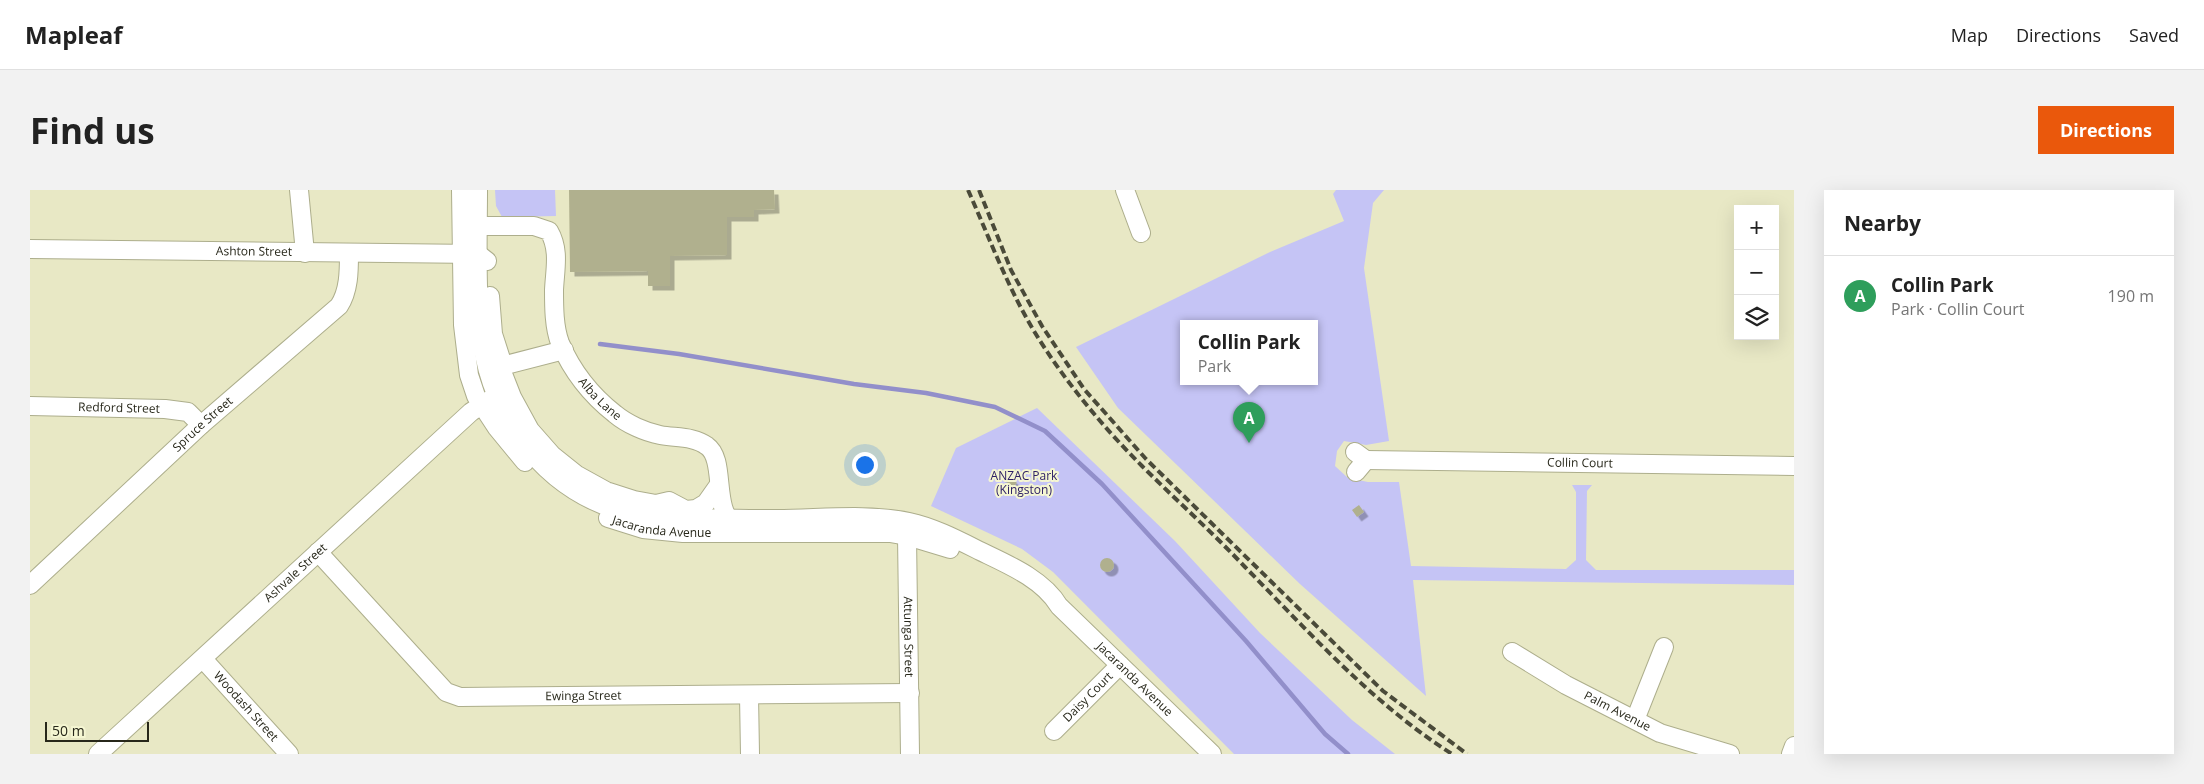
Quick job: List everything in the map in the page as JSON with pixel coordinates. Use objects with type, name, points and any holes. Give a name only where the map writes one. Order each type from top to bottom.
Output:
[{"type":"street","points":[[299,190],[305,253]]},
{"type":"street","name":"Jacaranda Avenue","points":[[461,190],[470,226]]},
{"type":"street","name":"Jacaranda Avenue","points":[[478,190],[470,226],[470,254],[486,360],[489,400],[507,443],[547,483],[572,500],[610,519],[643,529],[683,534],[876,533],[908,529],[939,532],[1004,563],[1030,578],[1054,597],[1060,606],[1212,754]]},
{"type":"street","points":[[1125,190],[1141,233]]},
{"type":"street","name":"Alba Lane","points":[[470,226],[534,226],[549,231],[555,243],[555,316],[560,342],[585,384],[596,398],[617,416],[637,427],[659,435],[695,440],[708,447],[715,458],[718,486],[728,519]]},
{"type":"street","name":"Ashton Street","points":[[30,249],[470,254]]},
{"type":"street","name":"Spruce Street","points":[[31,582],[201,425],[339,306],[346,289],[349,272],[349,253]]},
{"type":"street","points":[[470,254],[486,260],[490,269],[493,334],[503,374],[512,397],[530,430],[552,455],[577,475],[606,491],[634,500],[656,504],[669,501],[686,514],[706,503],[718,486]]},
{"type":"street","points":[[502,366],[564,350]]},
{"type":"street","name":"Jacaranda Avenue","points":[[489,400],[544,468],[569,487],[595,501],[622,511],[649,516],[686,514],[728,519],[879,518],[908,529]]},
{"type":"street","name":"Ashvale Street","points":[[98,754],[318,552],[489,400]]},
{"type":"street","name":"Redford Street","points":[[30,406],[165,409],[188,412],[201,425]]},
{"type":"street","name":"Collin Court","points":[[1359,461],[1794,466]]},
{"type":"street","points":[[728,519],[734,524],[746,527],[778,526],[789,528],[799,533]]},
{"type":"street","name":"Attunga Street","points":[[908,529],[910,754]]},
{"type":"street","name":"Ewinga Street","points":[[318,552],[446,692],[460,698],[910,693]]},
{"type":"street","points":[[1635,720],[1664,647]]},
{"type":"street","name":"Palm Avenue","points":[[1512,652],[1566,685],[1660,734],[1730,754]]},
{"type":"street","name":"Woodash Street","points":[[203,658],[289,754]]},
{"type":"street","name":"Daisy Court","points":[[1054,731],[1120,665]]},
{"type":"street","points":[[749,695],[750,754]]},
{"type":"street","points":[[1791,754],[1794,746]]},
{"type":"green space","points":[[495,190],[555,190],[556,216],[502,217],[496,206]]},
{"type":"green space","points":[[1336,190],[1384,190],[1373,203],[1364,268],[1389,441],[1366,445],[1344,441],[1337,451],[1335,466],[1348,478],[1368,482],[1399,482],[1411,566],[1566,569],[1576,560],[1576,492],[1572,485],[1592,485],[1587,491],[1586,560],[1596,570],[1794,570],[1794,585],[1413,580],[1426,696],[1300,584],[1118,408],[1076,347],[1270,252],[1344,221],[1333,194]]},
{"type":"green space","name":"ANZAC Park (Kingston)","points":[[1037,408],[1175,541],[1260,633],[1352,720],[1395,754],[1234,754],[1053,572],[1022,549],[931,506],[956,448]]},
{"type":"building","points":[[569,190],[774,190],[775,209],[754,210],[754,217],[727,217],[727,255],[670,256],[670,286],[648,286],[648,271],[570,272]]},
{"type":"building","points":[[1003,471],[1017,483],[1013,487],[999,476]]},
{"type":"building","points":[[1359,505],[1364,512],[1357,517],[1352,510]]},
{"type":"building","points":[[1104,558],[1110,558],[1114,565],[1110,572],[1104,572],[1100,568],[1100,562]]},
{"type":"waterway","points":[[600,344],[679,354],[854,384],[926,393],[995,407],[1045,431],[1102,484],[1246,641],[1325,734],[1348,754]]},
{"type":"railway","points":[[968,190],[1024,314],[1057,367],[1112,435],[1343,666],[1395,713],[1452,754]]},
{"type":"railway","points":[[979,190],[1011,270],[1042,326],[1084,389],[1146,459],[1383,691],[1467,754]]},
{"type":"place","name":"Collin Park","points":[[1249,443]]}]
